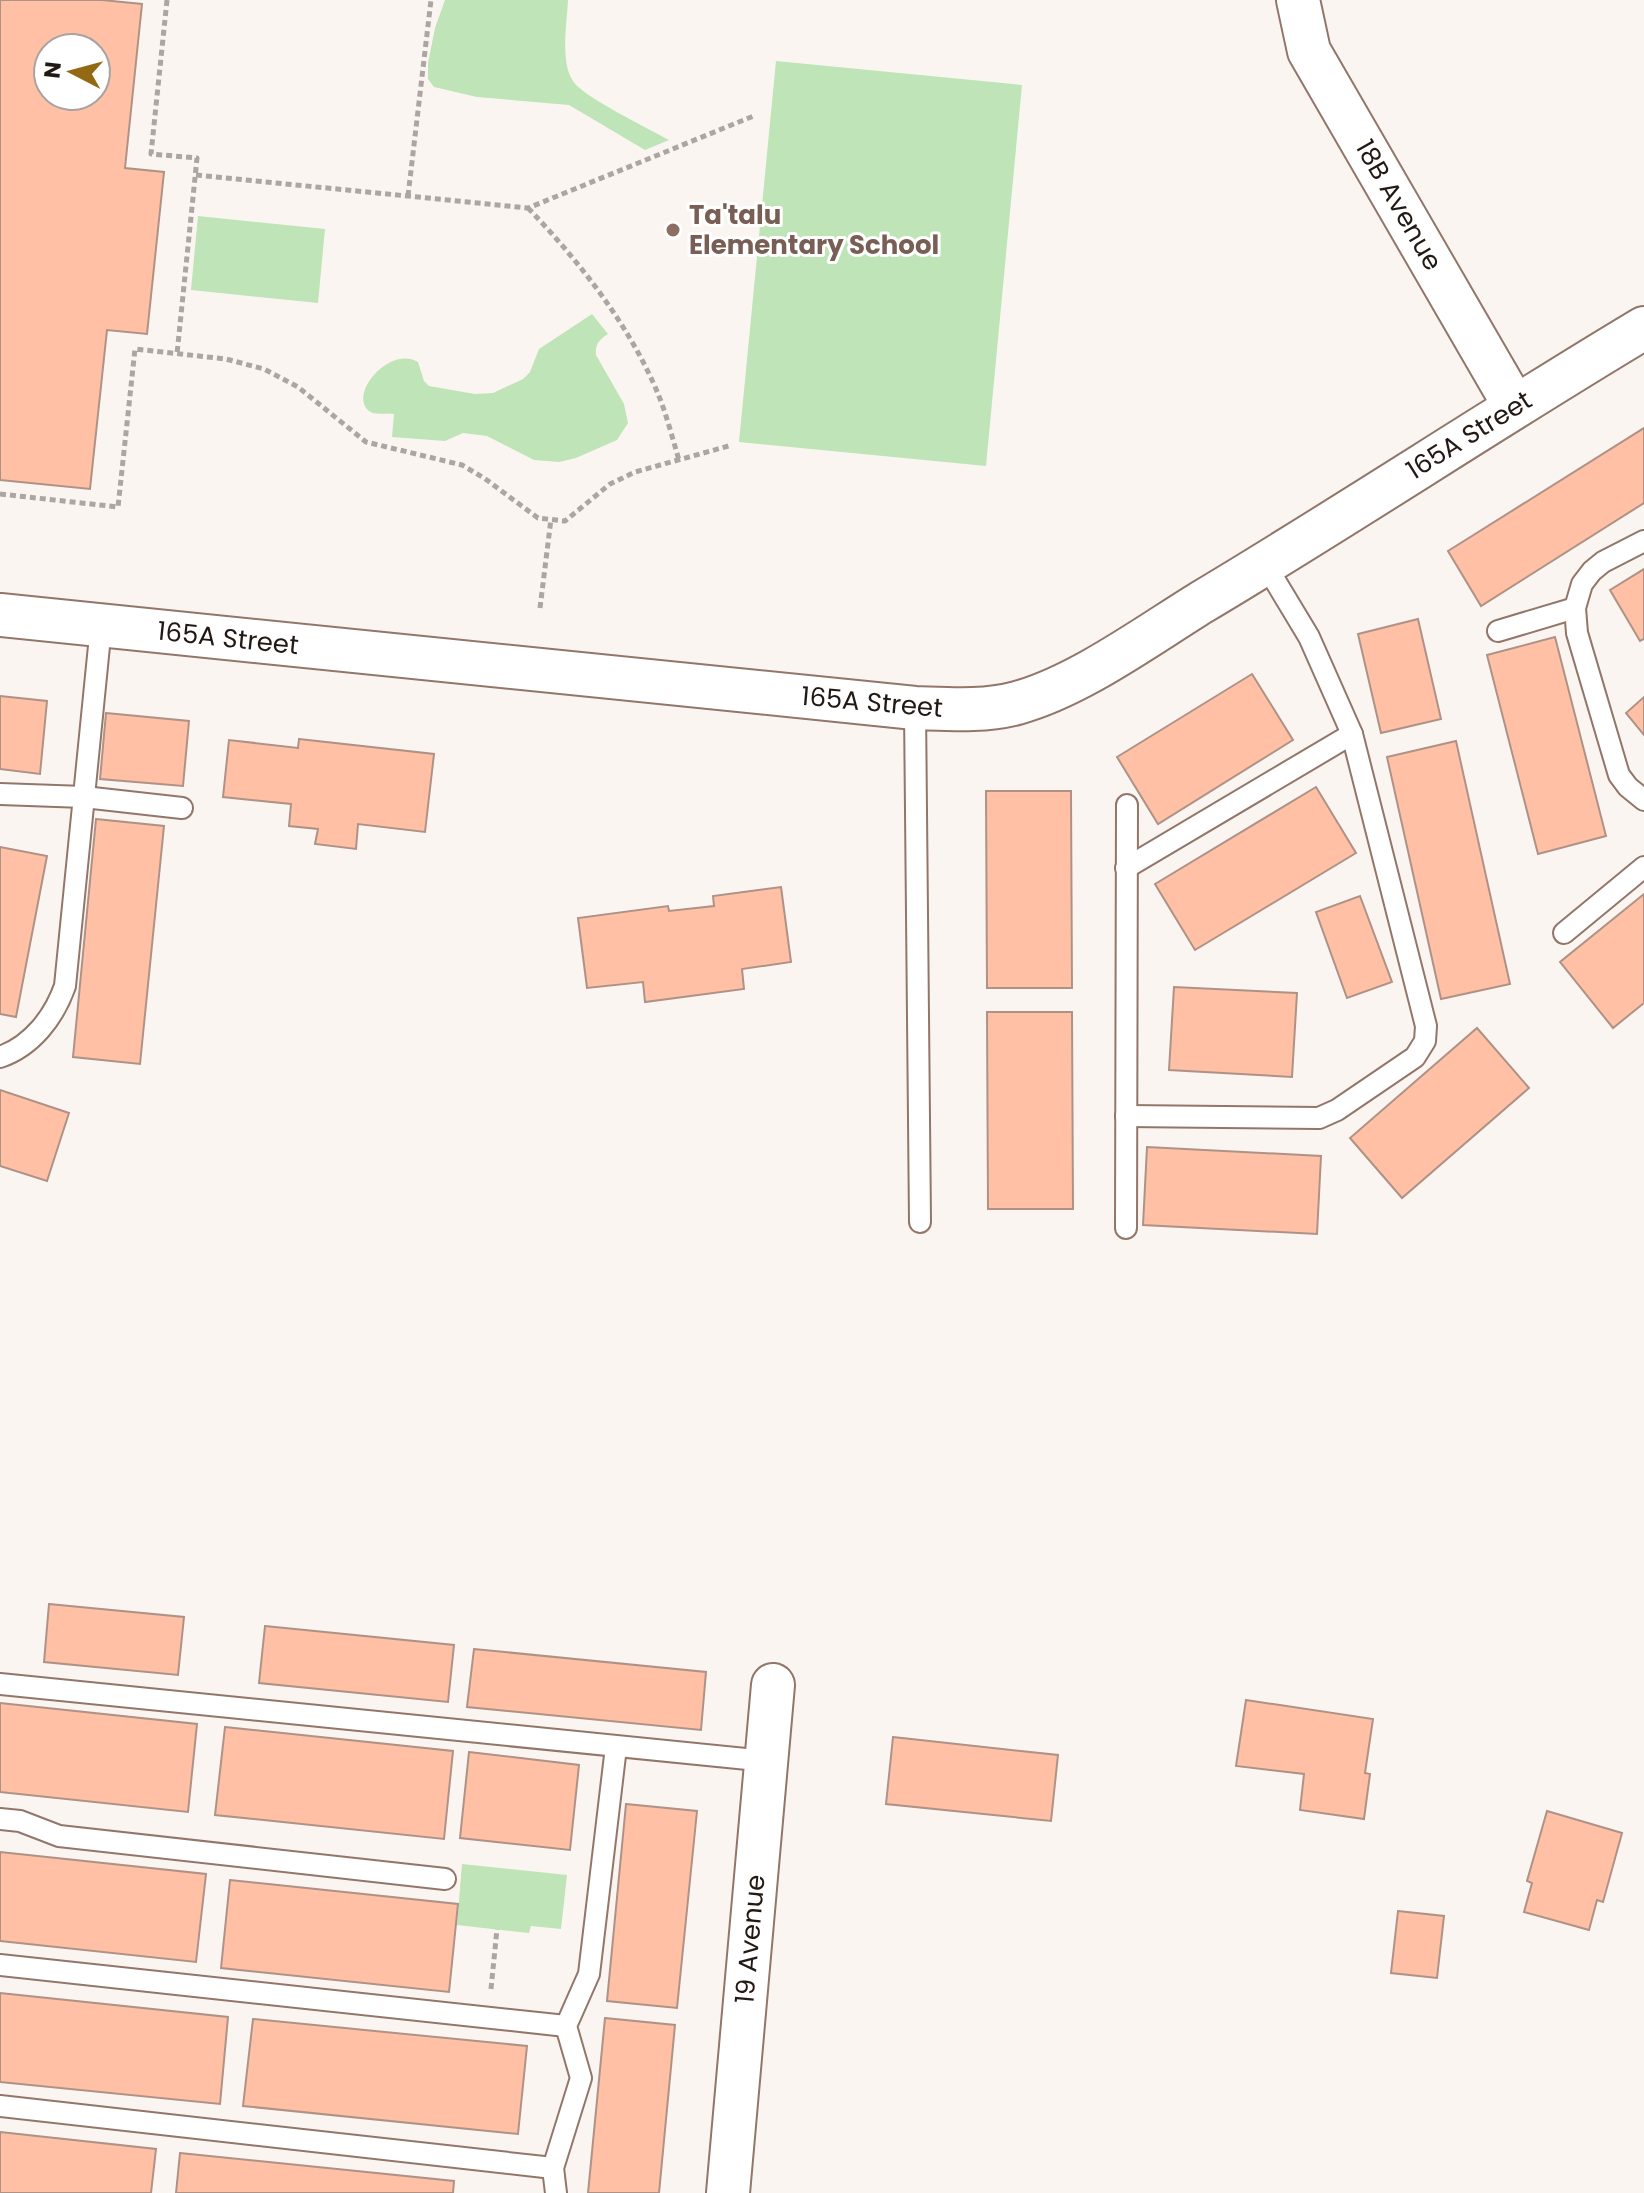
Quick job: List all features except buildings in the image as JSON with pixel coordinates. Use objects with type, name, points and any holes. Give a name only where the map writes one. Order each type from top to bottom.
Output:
[{"type":"street","name":"18B Avenue","points":[[1298,0],[1309,51],[1514,405]]},
{"type":"street","name":"165A Street","points":[[0,615],[915,708],[983,708],[1014,704],[1078,677],[1265,564],[1514,405],[1644,328]]},
{"type":"street","name":"19 Avenue","points":[[728,2193],[773,1685]]},
{"type":"lane","points":[[1644,541],[1592,571],[1582,584],[1575,608],[1577,633],[1619,775],[1644,800]]},
{"type":"lane","points":[[1126,1116],[1319,1118],[1337,1110],[1415,1057],[1425,1041],[1426,1026],[1352,734],[1309,637],[1265,564]]},
{"type":"lane","points":[[1498,631],[1575,608]]},
{"type":"lane","points":[[0,1057],[30,1040],[43,1026],[53,1013],[65,986],[101,626]]},
{"type":"lane","points":[[915,708],[920,1222]]},
{"type":"lane","points":[[1126,868],[1352,734]]},
{"type":"lane","points":[[0,794],[84,797],[182,808]]},
{"type":"lane","points":[[1126,1228],[1127,805]]},
{"type":"lane","points":[[1564,933],[1644,867]]},
{"type":"lane","points":[[0,1684],[766,1761]]},
{"type":"lane","points":[[556,2193],[553,2168],[581,2078],[566,2026],[589,1974],[616,1747]]},
{"type":"lane","points":[[0,1819],[20,1821],[59,1836],[445,1879]]},
{"type":"lane","points":[[0,1965],[566,2026]]},
{"type":"lane","points":[[0,2106],[553,2168]]},
{"type":"path","points":[[167,0],[151,154],[197,158],[177,354]]},
{"type":"path","points":[[408,196],[431,0]]},
{"type":"path","points":[[196,175],[528,208],[756,115]]},
{"type":"path","points":[[528,208],[557,238],[633,344],[657,390],[679,460]]},
{"type":"path","points":[[0,494],[118,507],[135,349],[226,359],[264,369],[298,387],[366,442],[462,465],[538,518],[565,521],[610,484],[635,472],[732,445]]},
{"type":"path","points":[[540,608],[551,519]]},
{"type":"path","points":[[488,2018],[497,1929]]},
{"type":"green space","points":[[445,0],[568,0],[565,53],[573,81],[603,104],[669,140],[645,150],[569,105],[477,97],[434,87],[428,79],[428,63]]},
{"type":"green space","points":[[776,61],[1022,85],[986,466],[739,442]]},
{"type":"green space","points":[[198,216],[325,229],[318,303],[191,290]]},
{"type":"green space","points":[[592,314],[608,334],[598,343],[596,355],[624,404],[628,423],[617,440],[576,458],[559,462],[534,460],[487,436],[463,433],[445,441],[392,437],[394,414],[369,411],[364,404],[364,394],[375,374],[395,360],[418,362],[424,381],[429,386],[475,394],[493,393],[523,379],[530,372],[539,349]]},
{"type":"green space","points":[[462,1864],[567,1875],[561,1929],[531,1926],[529,1933],[457,1925]]},
{"type":"place","name":"Ta'talu Elementary School","points":[[673,230]]}]
